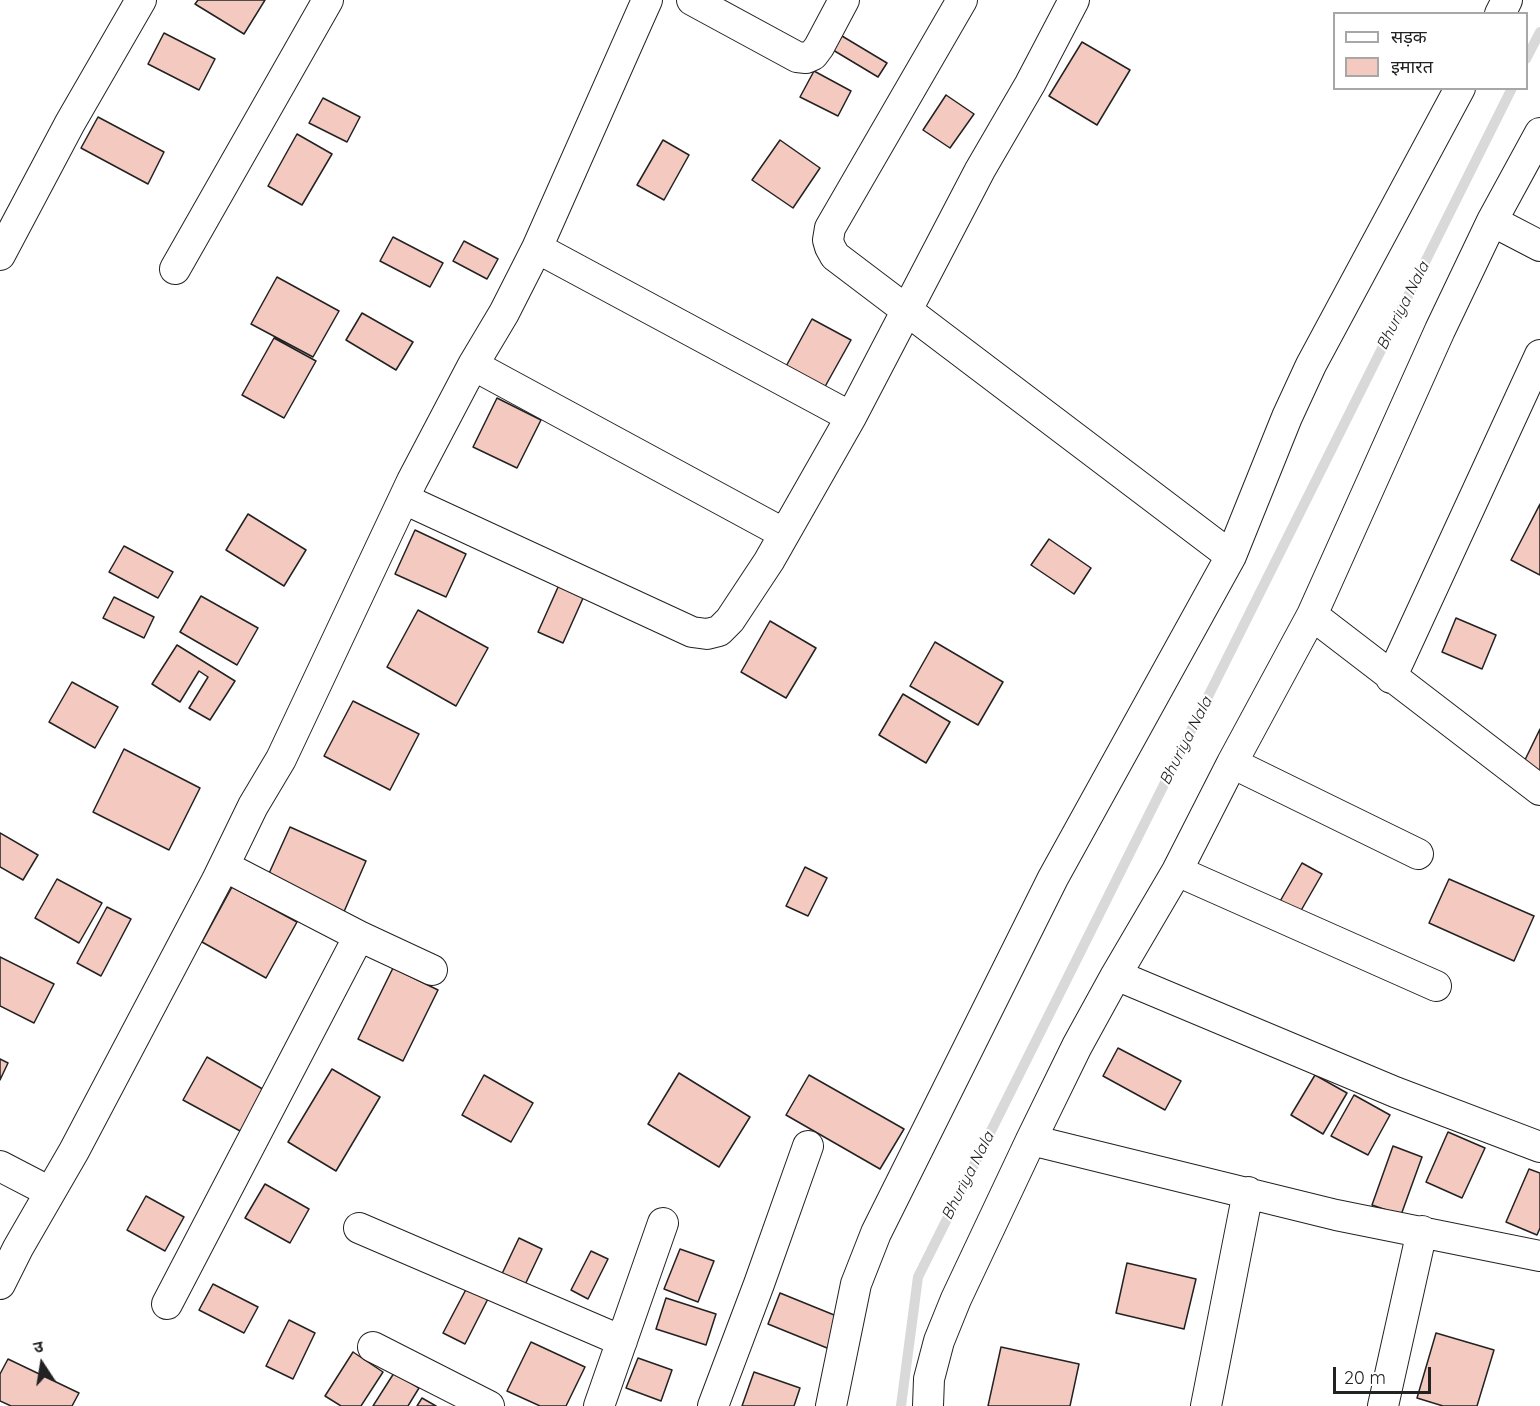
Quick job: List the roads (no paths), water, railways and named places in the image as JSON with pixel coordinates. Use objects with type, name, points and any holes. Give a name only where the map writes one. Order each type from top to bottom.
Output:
[{"type":"street","points":[[0,255],[70,123],[141,0]]},
{"type":"street","points":[[175,269],[328,0]]},
{"type":"street","points":[[0,1284],[74,1151],[313,694],[404,499],[537,248],[647,0]]},
{"type":"street","points":[[692,0],[797,57],[806,58],[813,55],[819,48],[844,0]]},
{"type":"street","points":[[962,0],[830,228],[828,240],[835,256],[1231,556]]},
{"type":"street","points":[[404,499],[693,632],[707,634],[719,631],[730,620],[769,561],[851,417],[980,170],[1030,84],[1074,0]]},
{"type":"street","points":[[831,1406],[856,1284],[876,1233],[1053,878],[1231,556],[1287,417],[1311,365],[1459,90]]},
{"type":"street","points":[[928,1406],[929,1379],[939,1341],[956,1299],[1031,1140],[1077,1046],[1177,871],[1312,615],[1440,330],[1492,222],[1540,133]]},
{"type":"street","points":[[1492,222],[1540,246]]},
{"type":"street","points":[[537,248],[851,417]]},
{"type":"street","points":[[1391,678],[1540,355]]},
{"type":"street","points":[[473,365],[783,533]]},
{"type":"street","points":[[1312,615],[1391,678],[1540,790]]},
{"type":"street","points":[[1232,763],[1418,854]]},
{"type":"street","points":[[224,866],[359,936],[432,970]]},
{"type":"street","points":[[1177,871],[1436,987]]},
{"type":"street","points":[[167,1304],[359,936]]},
{"type":"street","points":[[1116,975],[1395,1092],[1540,1148]]},
{"type":"street","points":[[1031,1140],[1336,1215],[1540,1256]]},
{"type":"street","points":[[713,1406],[807,1146]]},
{"type":"street","points":[[0,1166],[50,1192]]},
{"type":"street","points":[[1206,1406],[1248,1192]]},
{"type":"street","points":[[599,1406],[663,1222]]},
{"type":"street","points":[[359,1228],[622,1341]]},
{"type":"street","points":[[1383,1406],[1422,1231]]},
{"type":"street","points":[[373,1347],[489,1406]]},
{"type":"waterway","name":"Bhuriya Nala","points":[[1528,55],[1540,32]]},
{"type":"waterway","name":"Bhuriya Nala","points":[[901,1406],[918,1277],[1511,90]]}]
